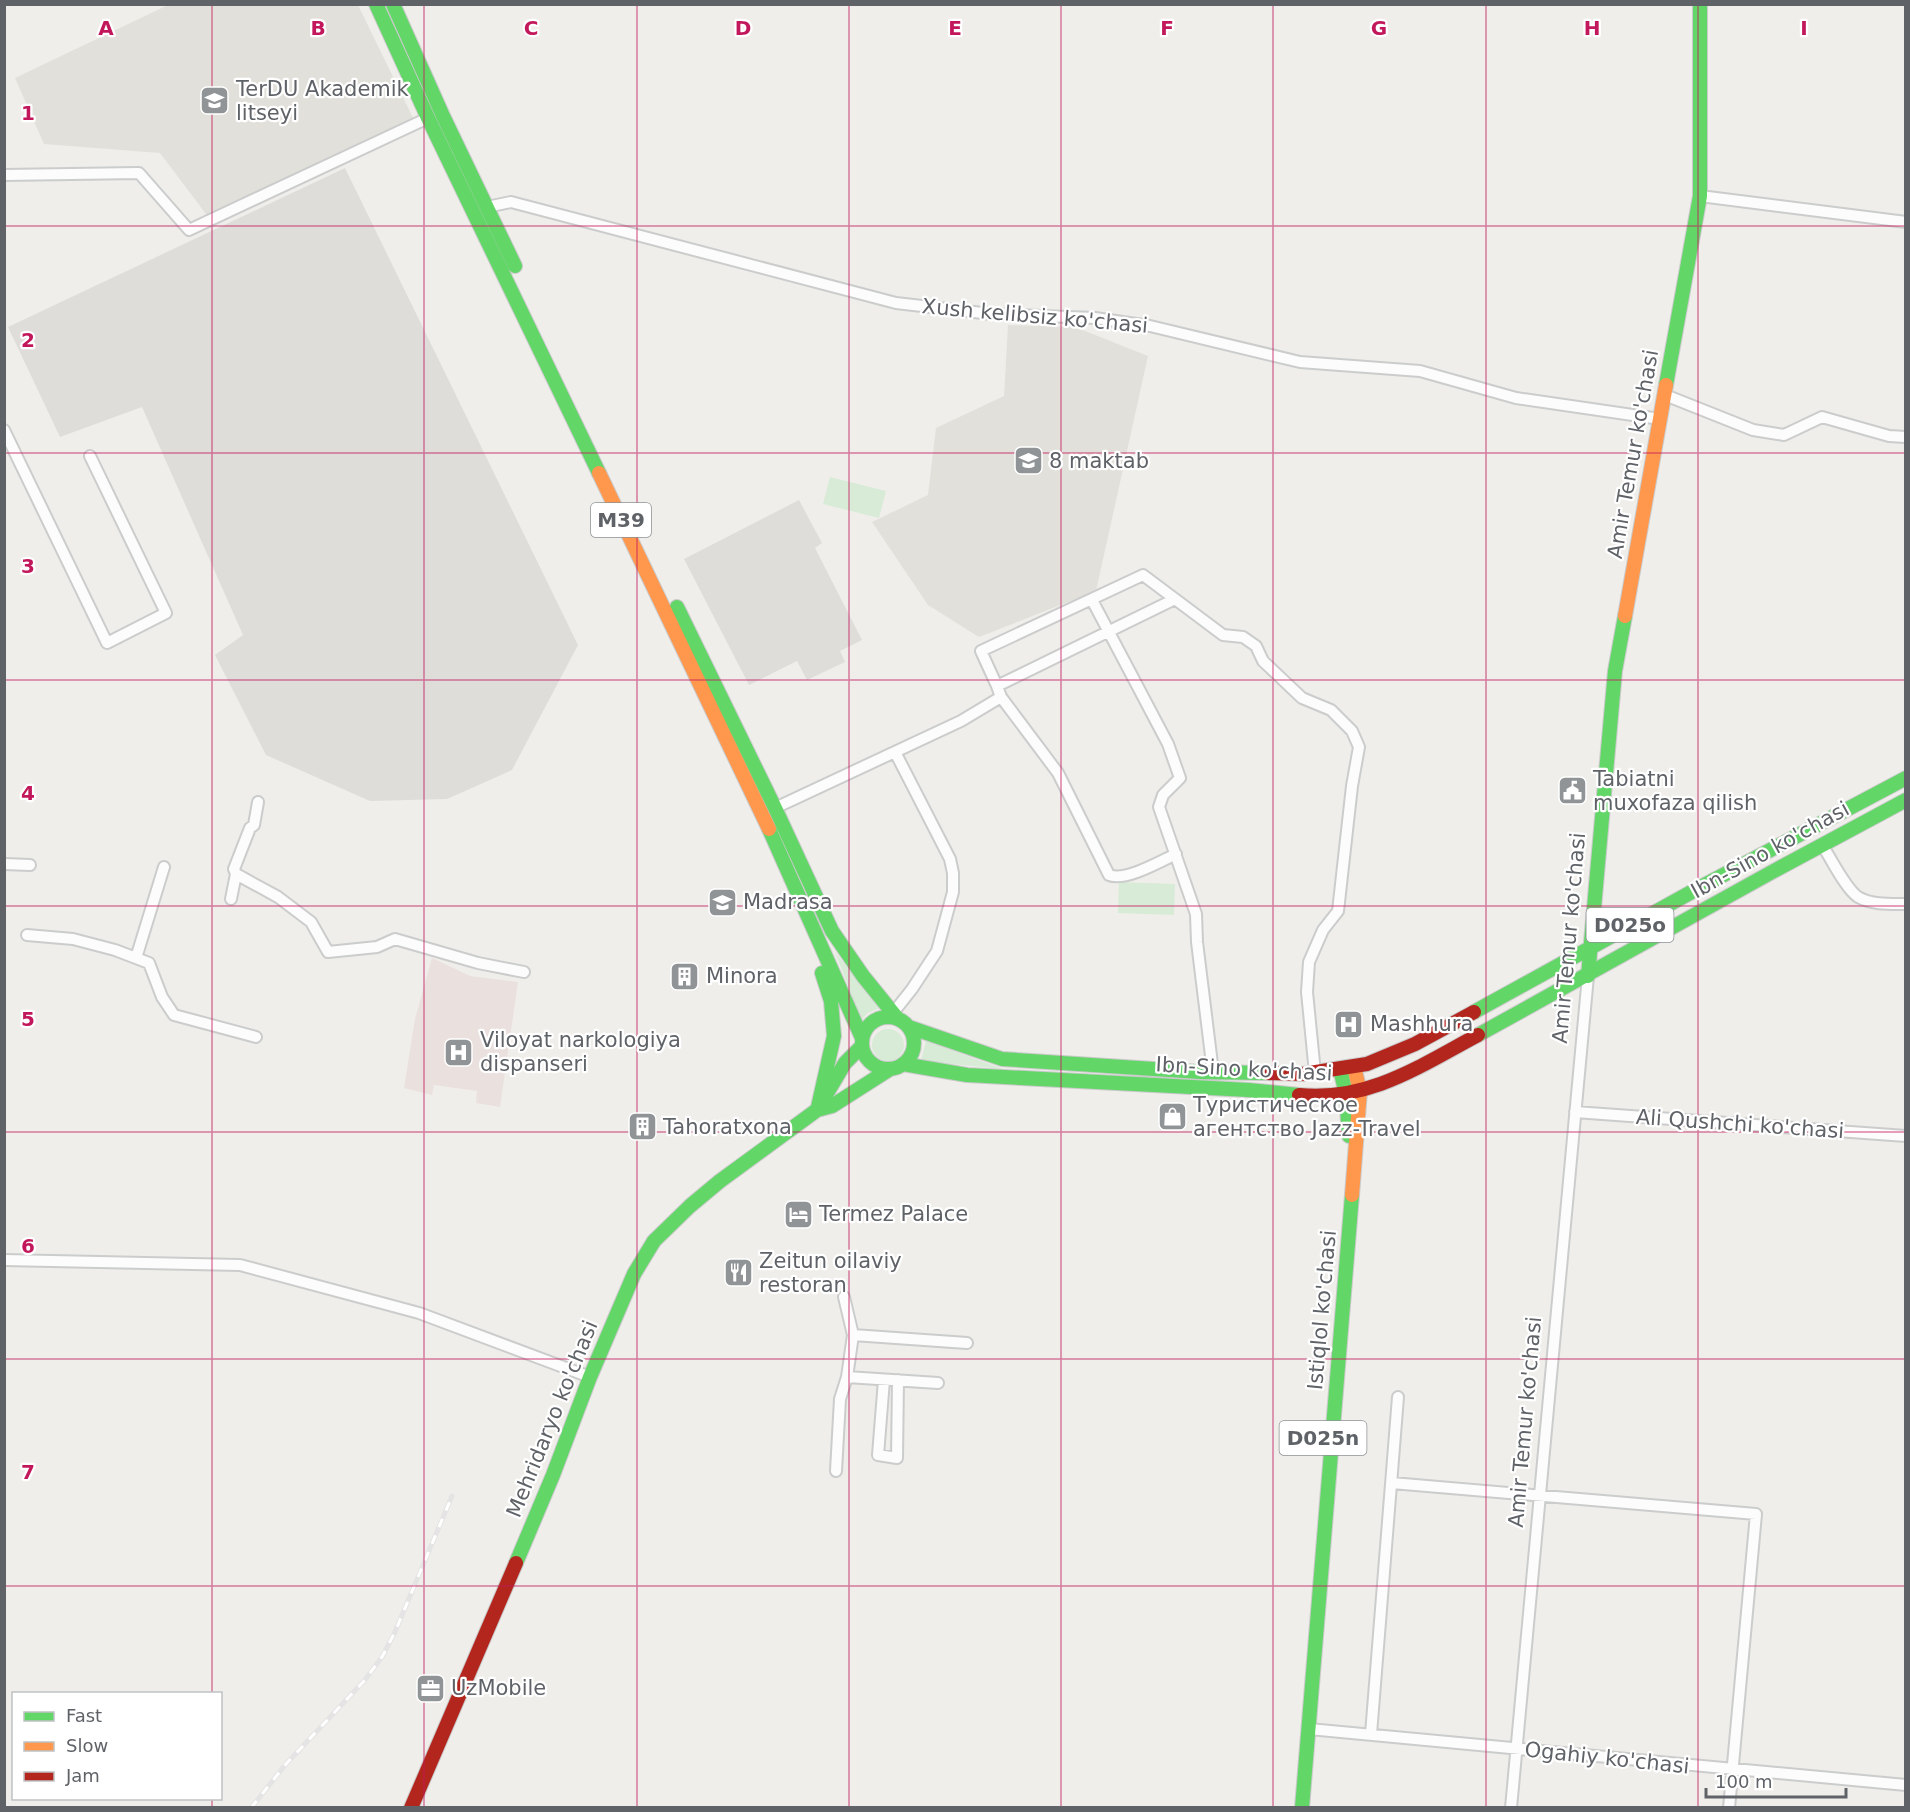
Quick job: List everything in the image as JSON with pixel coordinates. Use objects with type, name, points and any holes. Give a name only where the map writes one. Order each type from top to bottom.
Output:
[{"type":"main road","name":"M39","points":[[376,4],[428,118],[783,857],[862,1042]]},
{"type":"main road","name":"M39","points":[[393,4],[487,207],[832,931],[863,976],[899,1019]]},
{"type":"main road","name":"Amir Temur ko'chasi","points":[[1588,976],[1615,671],[1700,196],[1700,4]]},
{"type":"main road","name":"Ibn-Sino ko'chasi","points":[[899,1019],[1002,1059],[1213,1072],[1303,1074],[1367,1064],[1415,1044],[1905,778]]},
{"type":"main road","name":"Ibn-Sino ko'chasi","points":[[897,1067],[967,1075],[1248,1090],[1320,1097],[1346,1095],[1387,1083],[1588,976],[1905,800]]},
{"type":"main road","points":[[814,932],[816,953],[831,1000],[834,1036],[818,1108]]},
{"type":"main road","points":[[886,1017],[899,1019],[913,1036],[914,1047],[910,1057],[832,1106],[818,1108],[845,1063],[862,1042],[867,1028],[875,1020],[886,1017]]},
{"type":"main road","points":[[862,1042],[865,1056],[872,1063],[880,1068],[897,1067]]},
{"type":"main road","name":"Istiqlol ko'chasi","points":[[1302,1808],[1360,1091],[1347,1068]]},
{"type":"main road","name":"Istiqlol ko'chasi","points":[[1290,1808],[1349,1135],[1346,1095],[1347,1068]]},
{"type":"main road","name":"Мehridaryo ko'chasi","points":[[411,1808],[554,1475],[590,1377],[634,1274],[654,1241],[690,1206],[818,1108]]},
{"type":"street","points":[[4,175],[139,173],[189,230],[428,118]]},
{"type":"street","points":[[1700,196],[1905,222]]},
{"type":"street","name":"Xush kelibsiz ko'chasi","points":[[487,207],[511,202],[896,303],[991,314],[1095,318],[1150,326],[1300,362],[1420,371],[1516,398],[1660,419]]},
{"type":"street","points":[[1665,395],[1753,430],[1784,435],[1822,417],[1889,436],[1905,437]]},
{"type":"street","points":[[4,430],[97,632],[107,643],[166,613],[90,456]]},
{"type":"street","points":[[1176,854],[1145,869],[1114,877],[1109,874],[1058,773],[1001,697],[981,651],[1143,575],[1223,635],[1243,637],[1256,646],[1263,661],[1302,698],[1331,710],[1352,731],[1359,747],[1352,786],[1338,911],[1323,930],[1309,962],[1307,992],[1315,1073]]},
{"type":"street","points":[[997,686],[1175,598]]},
{"type":"street","points":[[1092,600],[1168,744],[1180,778],[1163,795],[1159,807],[1196,914],[1198,950],[1213,1072]]},
{"type":"street","points":[[775,808],[961,721],[1001,697]]},
{"type":"street","points":[[895,752],[950,859],[953,873],[953,892],[937,951],[912,989],[899,1019]]},
{"type":"street","points":[[231,899],[236,874],[234,868],[250,828],[254,825],[258,802]]},
{"type":"street","points":[[1822,845],[1851,891],[1859,897],[1876,903],[1905,904]]},
{"type":"street","points":[[4,864],[30,865]]},
{"type":"street","points":[[136,958],[164,867]]},
{"type":"street","points":[[236,874],[278,897],[311,922],[328,952],[377,947],[395,939],[478,963],[524,972]]},
{"type":"street","points":[[27,935],[73,939],[116,950],[150,963],[162,997],[174,1015],[256,1037]]},
{"type":"street","name":"Amir Temur ko'chasi","points":[[1511,1808],[1588,976]]},
{"type":"street","name":"Ali Qushchi ko'chasi","points":[[1575,1112],[1905,1136]]},
{"type":"street","points":[[4,1260],[240,1265],[419,1313],[590,1377]]},
{"type":"street","points":[[836,1471],[840,1399],[847,1377],[853,1335],[844,1297]]},
{"type":"street","points":[[853,1335],[968,1343]]},
{"type":"street","points":[[847,1377],[938,1383]]},
{"type":"street","points":[[884,1380],[878,1455],[897,1458],[898,1380]]},
{"type":"street","points":[[1371,1734],[1398,1397]]},
{"type":"street","points":[[1392,1483],[1756,1514],[1729,1808]]},
{"type":"street","name":"Ogahiy ko'chasi","points":[[1309,1729],[1905,1785]]},
{"type":"shaded area","name":"TerDU Akademik litseyi","points":[[168,5],[358,5],[416,124],[209,218],[160,153],[44,144],[15,78]]},
{"type":"shaded area","points":[[345,168],[578,645],[512,770],[447,799],[370,801],[266,755],[215,655],[243,635],[142,407],[60,437],[8,327]]},
{"type":"shaded area","name":"8 maktab","points":[[1008,325],[1075,327],[1148,356],[1096,591],[979,637],[928,605],[872,522],[928,495],[936,428],[1004,396]]},
{"type":"shaded area","points":[[799,500],[822,543],[815,548],[862,640],[840,651],[845,662],[807,680],[797,661],[749,685],[684,559]]},
{"type":"shaded area","name":"Viloyat narkologiya dispanseri","points":[[432,958],[470,976],[518,982],[500,1107],[476,1103],[477,1091],[434,1085],[432,1095],[404,1088],[415,1019]]},
{"type":"green space","points":[[830,477],[886,491],[879,518],[823,504]]},
{"type":"green space","points":[[1119,882],[1175,884],[1174,915],[1118,913]]},
{"type":"green space","points":[[835,952],[880,1008],[868,1013],[861,1020]]},
{"type":"green space","points":[[888,1029],[900,1033],[904,1045],[900,1057],[888,1061],[876,1057],[872,1045],[876,1033]]},
{"type":"green space","points":[[926,1041],[1003,1069],[921,1061]]},
{"type":"railway","points":[[251,1808],[286,1764],[364,1681],[382,1657],[395,1632],[452,1496]]},
{"type":"traffic: fast","points":[[376,4],[428,118],[599,473]]},
{"type":"traffic: fast","points":[[393,4],[443,116],[515,266]]},
{"type":"traffic: fast","points":[[1666,385],[1700,196],[1700,4]]},
{"type":"traffic: fast","points":[[677,607],[832,931],[863,976],[897,1018]]},
{"type":"traffic: fast","points":[[1588,976],[1615,671],[1625,616]]},
{"type":"traffic: fast","points":[[1474,1012],[1697,889],[1906,778]]},
{"type":"traffic: fast","points":[[1478,1035],[1906,800]]},
{"type":"traffic: fast","points":[[769,829],[862,1038]]},
{"type":"traffic: fast","points":[[818,1107],[834,1036],[831,1001],[822,973]]},
{"type":"traffic: fast","points":[[883,1017],[893,1017],[902,1021],[910,1029],[914,1043],[910,1057],[902,1065],[893,1069],[883,1069],[874,1065],[866,1057],[862,1048],[862,1038],[866,1029],[874,1021],[883,1017]]},
{"type":"traffic: fast","points":[[909,1027],[1002,1059],[1200,1072],[1267,1073]]},
{"type":"traffic: fast","points":[[516,1563],[553,1475],[590,1377],[634,1274],[654,1241],[720,1181],[817,1110],[845,1063],[862,1046]]},
{"type":"traffic: fast","points":[[903,1064],[967,1075],[1248,1090],[1299,1095]]},
{"type":"traffic: fast","points":[[817,1110],[832,1106],[890,1069]]},
{"type":"traffic: fast","points":[[1340,1069],[1346,1094],[1349,1136]]},
{"type":"traffic: fast","points":[[1302,1808],[1352,1195]]},
{"type":"traffic: slow","points":[[1625,616],[1666,385]]},
{"type":"traffic: slow","points":[[599,473],[769,829]]},
{"type":"traffic: slow","points":[[1352,1195],[1360,1091],[1354,1067]]},
{"type":"traffic: jam","points":[[1267,1073],[1303,1074],[1367,1064],[1415,1044],[1474,1012]]},
{"type":"traffic: jam","points":[[1299,1095],[1324,1096],[1371,1087],[1414,1069],[1478,1035]]},
{"type":"traffic: jam","points":[[411,1808],[516,1563]]},
{"type":"place","name":"TerDU Akademik litseyi","points":[[215,101]]},
{"type":"place","name":"8 maktab","points":[[1028,461]]},
{"type":"place","name":"Tabiatni muxofaza qilish","points":[[1572,791]]},
{"type":"place","name":"Madrasa","points":[[722,902]]},
{"type":"place","name":"Minora","points":[[685,976]]},
{"type":"place","name":"Mashhura","points":[[1349,1024]]},
{"type":"place","name":"Viloyat narkologiya dispanseri","points":[[459,1052]]},
{"type":"place","name":"Туристическое агентство Jazz-Travel","points":[[1172,1117]]},
{"type":"place","name":"Tahoratxona","points":[[642,1127]]},
{"type":"place","name":"Termez Palace","points":[[798,1214]]},
{"type":"place","name":"Zeitun oilaviy restoran","points":[[738,1273]]},
{"type":"place","name":"UzMobile","points":[[430,1688]]}]
